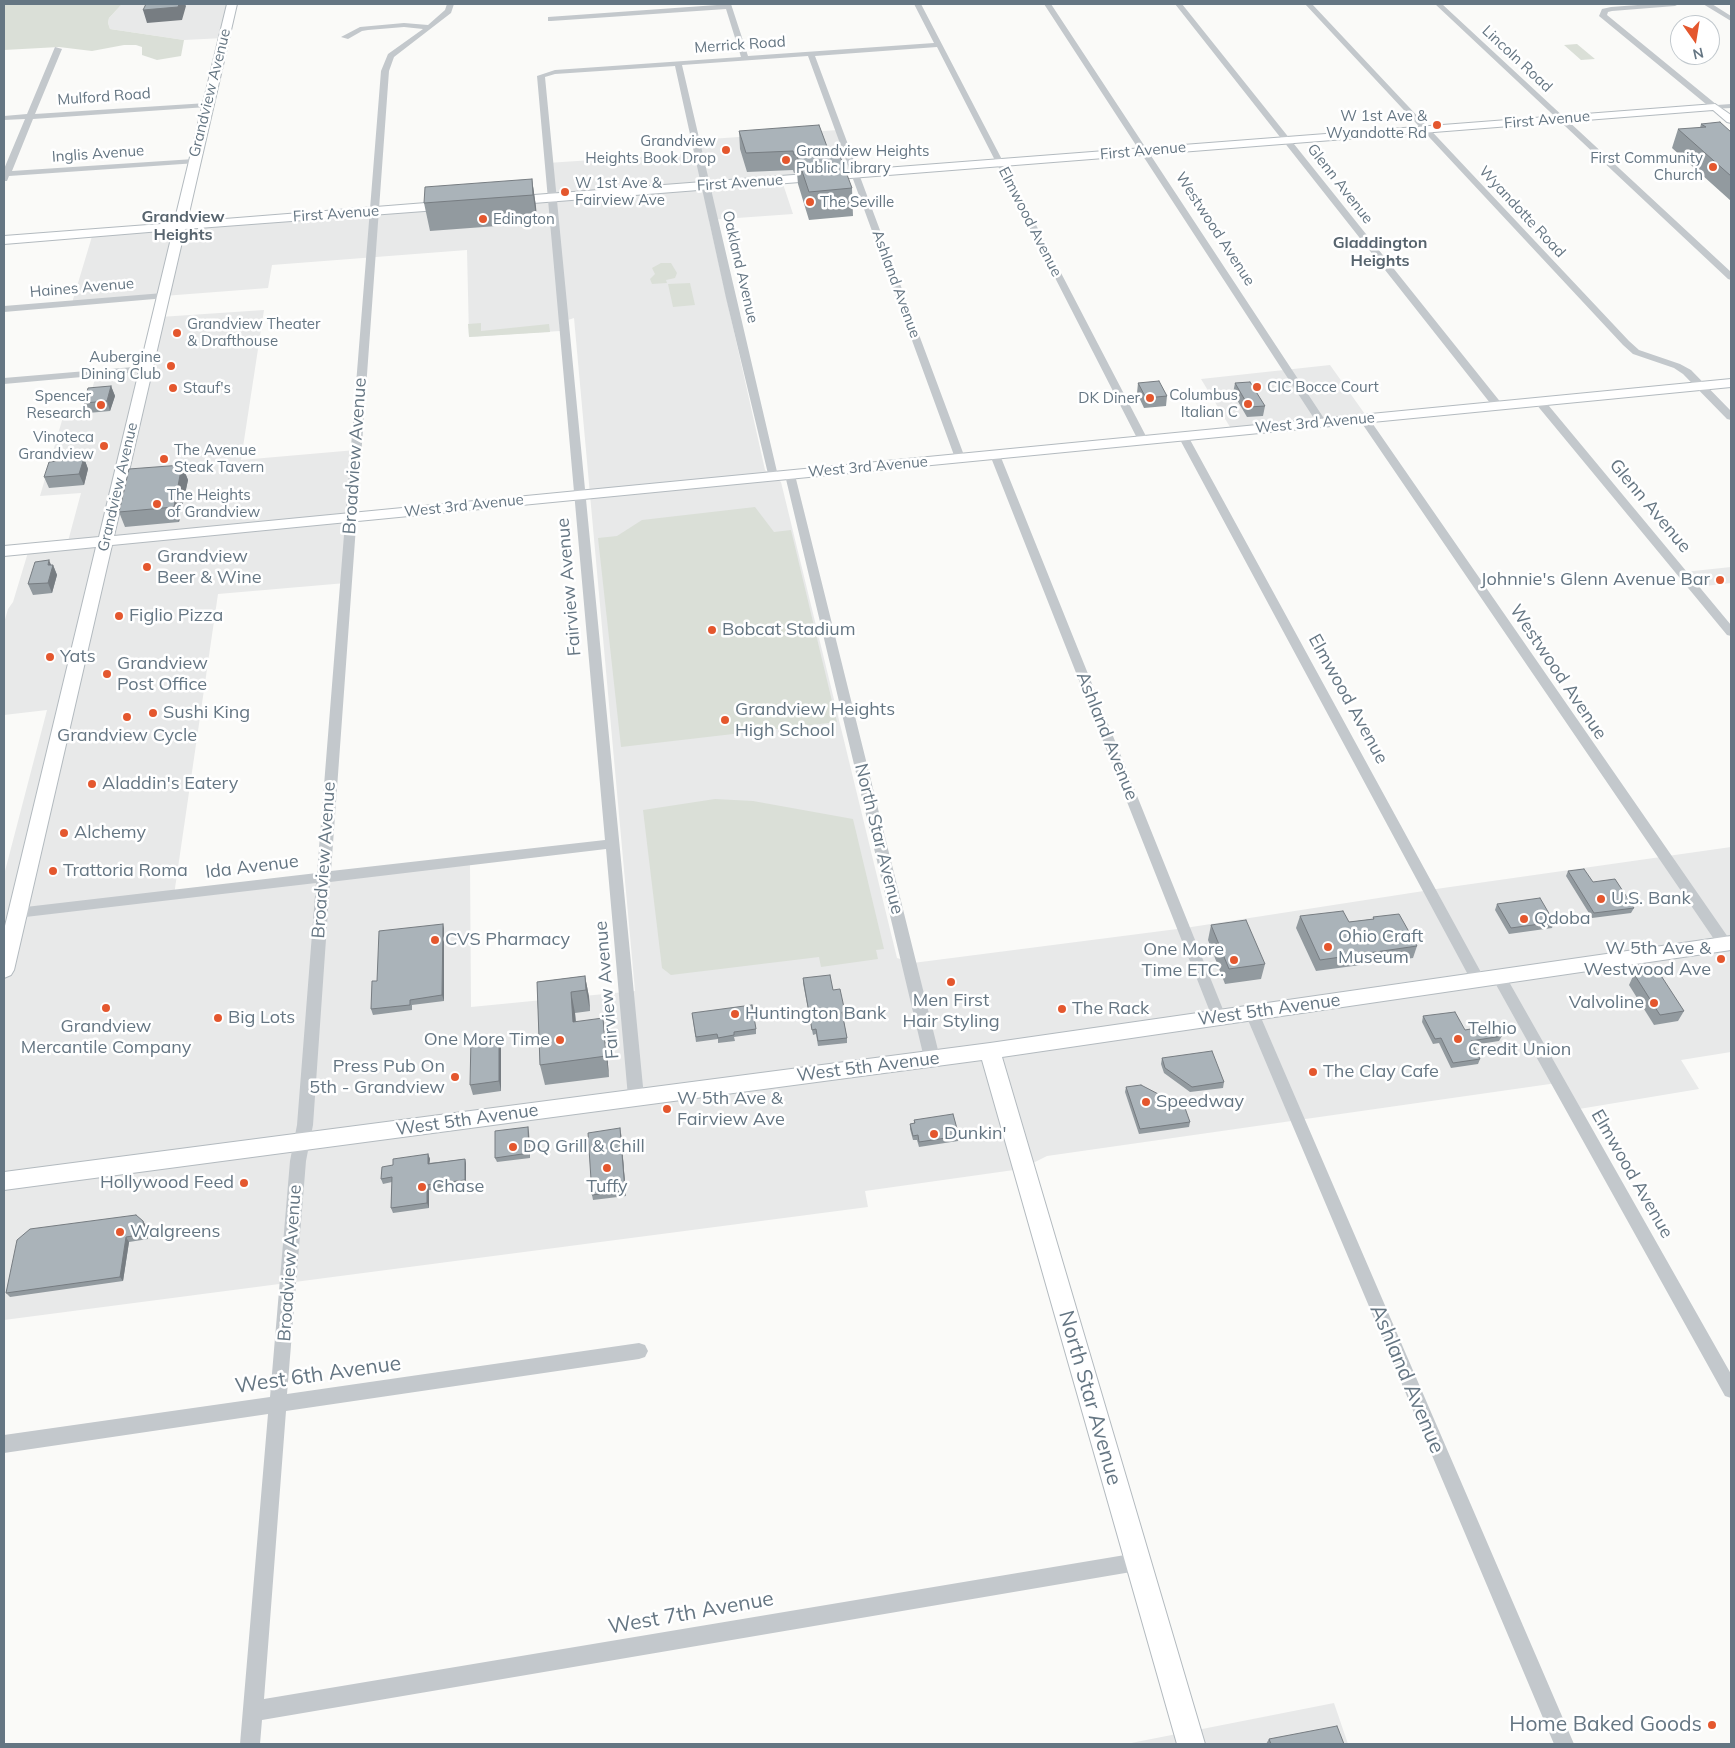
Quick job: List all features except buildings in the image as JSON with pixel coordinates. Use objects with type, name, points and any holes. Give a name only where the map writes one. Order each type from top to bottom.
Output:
[{"type":"street","name":"Grandview Avenue","points":[[5,961],[232,4]]},
{"type":"street","name":"Broadview Avenue","points":[[250,1744],[294,1202],[298,1162],[305,1125],[373,211],[386,64],[391,56],[448,11],[450,4]]},
{"type":"street","name":"Elmwood Avenue","points":[[918,4],[1143,440]]},
{"type":"street","name":"Westwood Avenue","points":[[1048,4],[1322,423]]},
{"type":"street","name":"Glenn Avenue","points":[[1178,4],[1498,406]]},
{"type":"street","name":"Wyandotte Road","points":[[1308,4],[1626,343],[1636,352],[1677,366],[1702,386],[1731,416]]},
{"type":"street","name":"Lincoln Road","points":[[1438,4],[1731,277]]},
{"type":"street","points":[[1675,4],[1611,9],[1603,14],[1605,19],[1731,120]]},
{"type":"street","points":[[1707,4],[1731,19]]},
{"type":"street","points":[[551,19],[729,6],[745,59]]},
{"type":"street","points":[[345,37],[368,28],[404,25],[429,27]]},
{"type":"street","name":"Merrick Road","points":[[543,74],[939,46]]},
{"type":"street","points":[[4,176],[58,48]]},
{"type":"street","name":"Ashland Avenue","points":[[811,54],[960,458]]},
{"type":"street","name":"Oakland Avenue","points":[[678,63],[773,476]]},
{"type":"street","name":"Fairview Avenue","points":[[543,74],[540,78],[636,1097]]},
{"type":"street","name":"Mulford Road","points":[[4,118],[207,105]]},
{"type":"street","points":[[1715,107],[1731,106]]},
{"type":"street","name":"First Avenue","points":[[498,201],[1715,107]]},
{"type":"street","name":"Inglis Avenue","points":[[4,176],[194,161]]},
{"type":"street","name":"First Avenue","points":[[4,240],[462,204]]},
{"type":"street","name":"Haines Avenue","points":[[4,309],[164,296]]},
{"type":"street","points":[[4,381],[146,369]]},
{"type":"street","name":"West 3rd Avenue","points":[[4,551],[1731,383]]},
{"type":"street","name":"Glenn Avenue","points":[[1540,402],[1731,632]]},
{"type":"street","name":"Westwood Avenue","points":[[1364,419],[1728,944]]},
{"type":"street","name":"Elmwood Avenue","points":[[1183,436],[1478,980]]},
{"type":"street","name":"Ashland Avenue","points":[[995,455],[1219,1018]]},
{"type":"street","name":"North Star Avenue","points":[[790,474],[932,1058]]},
{"type":"street","name":"Ida Avenue","points":[[17,914],[611,844]]},
{"type":"street","name":"West 5th Avenue","points":[[4,1181],[990,1051],[1728,944]]},
{"type":"street","name":"Elmwood Avenue","points":[[1498,977],[1731,1390]]},
{"type":"street","name":"Ashland Avenue","points":[[1252,1013],[1564,1744]]},
{"type":"street","name":"North Star Avenue","points":[[990,1051],[1191,1744]]},
{"type":"street","name":"West 6th Avenue","points":[[4,1444],[639,1351]]},
{"type":"street","name":"West 7th Avenue","points":[[253,1711],[1137,1562]]},
{"type":"shaded area","points":[[4,4],[122,4],[109,18],[110,29],[184,40],[181,56],[157,60],[142,55],[142,47],[136,45],[124,45],[92,51],[59,47],[4,50]]},
{"type":"shaded area","points":[[122,4],[233,4],[224,38],[184,40],[110,29],[109,18]]},
{"type":"shaded area","points":[[1577,44],[1595,59],[1581,60],[1564,45]]},
{"type":"shaded area","points":[[838,130],[856,175],[782,181],[793,214],[709,220],[765,470],[781,482],[897,958],[913,963],[1185,928],[1443,888],[1731,847],[1731,1052],[1681,1060],[1699,1089],[1573,1110],[1557,1083],[1047,1156],[1021,1169],[865,1191],[868,1207],[4,1320],[4,875],[47,710],[4,715],[4,623],[8,609],[13,602],[29,549],[67,545],[81,493],[40,496],[63,417],[85,415],[96,375],[146,370],[160,317],[264,310],[241,460],[356,450],[346,583],[218,594],[174,895],[470,863],[471,1007],[635,991],[574,318],[559,323],[560,331],[469,337],[467,250],[272,265],[268,288],[72,303],[93,233],[550,195],[547,163],[699,153],[696,140]]},
{"type":"shaded area","points":[[661,263],[671,263],[677,273],[675,278],[666,280],[667,283],[652,284],[650,279],[655,274],[652,268]]},
{"type":"shaded area","points":[[690,283],[695,305],[673,307],[668,284]]},
{"type":"shaded area","points":[[481,323],[481,331],[549,324],[550,332],[469,337],[468,324]]},
{"type":"shaded area","points":[[1330,365],[1367,417],[1233,432],[1201,379]]},
{"type":"shaded area","name":"Bobcat Stadium","points":[[755,507],[774,532],[791,530],[837,722],[621,747],[598,538],[617,536],[642,520]]},
{"type":"shaded area","points":[[1731,567],[1731,583],[1696,587],[1684,572]]},
{"type":"shaded area","points":[[715,799],[753,801],[853,819],[884,949],[876,950],[878,959],[821,967],[819,957],[671,975],[662,968],[643,810]]},
{"type":"shaded area","points":[[1334,1703],[1348,1744],[1126,1744]]},
{"type":"place","name":"W 1st Ave & Wyandotte Rd","points":[[1437,125]]},
{"type":"place","name":"Grandview Heights Book Drop","points":[[726,150]]},
{"type":"place","name":"Grandview Heights Public Library","points":[[786,160]]},
{"type":"place","name":"First Community Church","points":[[1713,167]]},
{"type":"place","name":"W 1st Ave & Fairview Ave","points":[[565,192]]},
{"type":"place","name":"The Seville","points":[[810,202]]},
{"type":"place","name":"Edington","points":[[483,219]]},
{"type":"place","name":"Grandview Theater & Drafthouse","points":[[177,333]]},
{"type":"place","name":"Aubergine Dining Club","points":[[171,366]]},
{"type":"place","name":"CIC Bocce Court","points":[[1257,387]]},
{"type":"place","name":"Stauf's","points":[[173,388]]},
{"type":"place","name":"DK Diner","points":[[1150,398]]},
{"type":"place","name":"Columbus Italian C","points":[[1248,404]]},
{"type":"place","name":"Spencer Research","points":[[101,405]]},
{"type":"place","name":"Vinoteca Grandview","points":[[104,446]]},
{"type":"place","name":"The Avenue Steak Tavern","points":[[164,459]]},
{"type":"place","name":"The Heights of Grandview","points":[[157,504]]},
{"type":"place","name":"Grandview Beer & Wine","points":[[147,567]]},
{"type":"place","name":"Johnnie's Glenn Avenue Bar","points":[[1720,580]]},
{"type":"place","name":"Figlio Pizza","points":[[119,616]]},
{"type":"place","name":"Bobcat Stadium","points":[[712,630]]},
{"type":"place","name":"Yats","points":[[50,657]]},
{"type":"place","name":"Grandview Post Office","points":[[107,674]]},
{"type":"place","name":"Sushi King","points":[[153,713]]},
{"type":"place","name":"Grandview Cycle","points":[[127,717]]},
{"type":"place","name":"Grandview Heights High School","points":[[725,720]]},
{"type":"place","name":"Aladdin's Eatery","points":[[92,784]]},
{"type":"place","name":"Alchemy","points":[[64,833]]},
{"type":"place","name":"Trattoria Roma","points":[[53,871]]},
{"type":"place","name":"U.S. Bank","points":[[1601,899]]},
{"type":"place","name":"Qdoba","points":[[1524,919]]},
{"type":"place","name":"CVS Pharmacy","points":[[435,940]]},
{"type":"place","name":"Ohio Craft Museum","points":[[1328,947]]},
{"type":"place","name":"W 5th Ave & Westwood Ave","points":[[1721,959]]},
{"type":"place","name":"One More Time ETC.","points":[[1234,960]]},
{"type":"place","name":"Men First Hair Styling","points":[[951,982]]},
{"type":"place","name":"Valvoline","points":[[1654,1003]]},
{"type":"place","name":"Grandview Mercantile Company","points":[[106,1008]]},
{"type":"place","name":"The Rack","points":[[1062,1009]]},
{"type":"place","name":"Huntington Bank","points":[[735,1014]]},
{"type":"place","name":"Big Lots","points":[[218,1018]]},
{"type":"place","name":"Telhio Credit Union","points":[[1458,1039]]},
{"type":"place","name":"One More Time","points":[[560,1040]]},
{"type":"place","name":"The Clay Cafe","points":[[1313,1072]]},
{"type":"place","name":"Press Pub On 5th - Grandview","points":[[455,1077]]},
{"type":"place","name":"Speedway","points":[[1146,1102]]},
{"type":"place","name":"W 5th Ave & Fairview Ave","points":[[667,1109]]},
{"type":"place","name":"Dunkin'","points":[[934,1134]]},
{"type":"place","name":"DQ Grill & Chill","points":[[513,1147]]},
{"type":"place","name":"Tuffy","points":[[607,1168]]},
{"type":"place","name":"Hollywood Feed","points":[[244,1183]]},
{"type":"place","name":"Chase","points":[[422,1187]]},
{"type":"place","name":"Walgreens","points":[[120,1232]]},
{"type":"place","name":"Home Baked Goods","points":[[1712,1725]]},
{"type":"district","name":"Grandview Heights","points":[[183,226]]},
{"type":"district","name":"Gladdington Heights","points":[[1380,252]]}]
